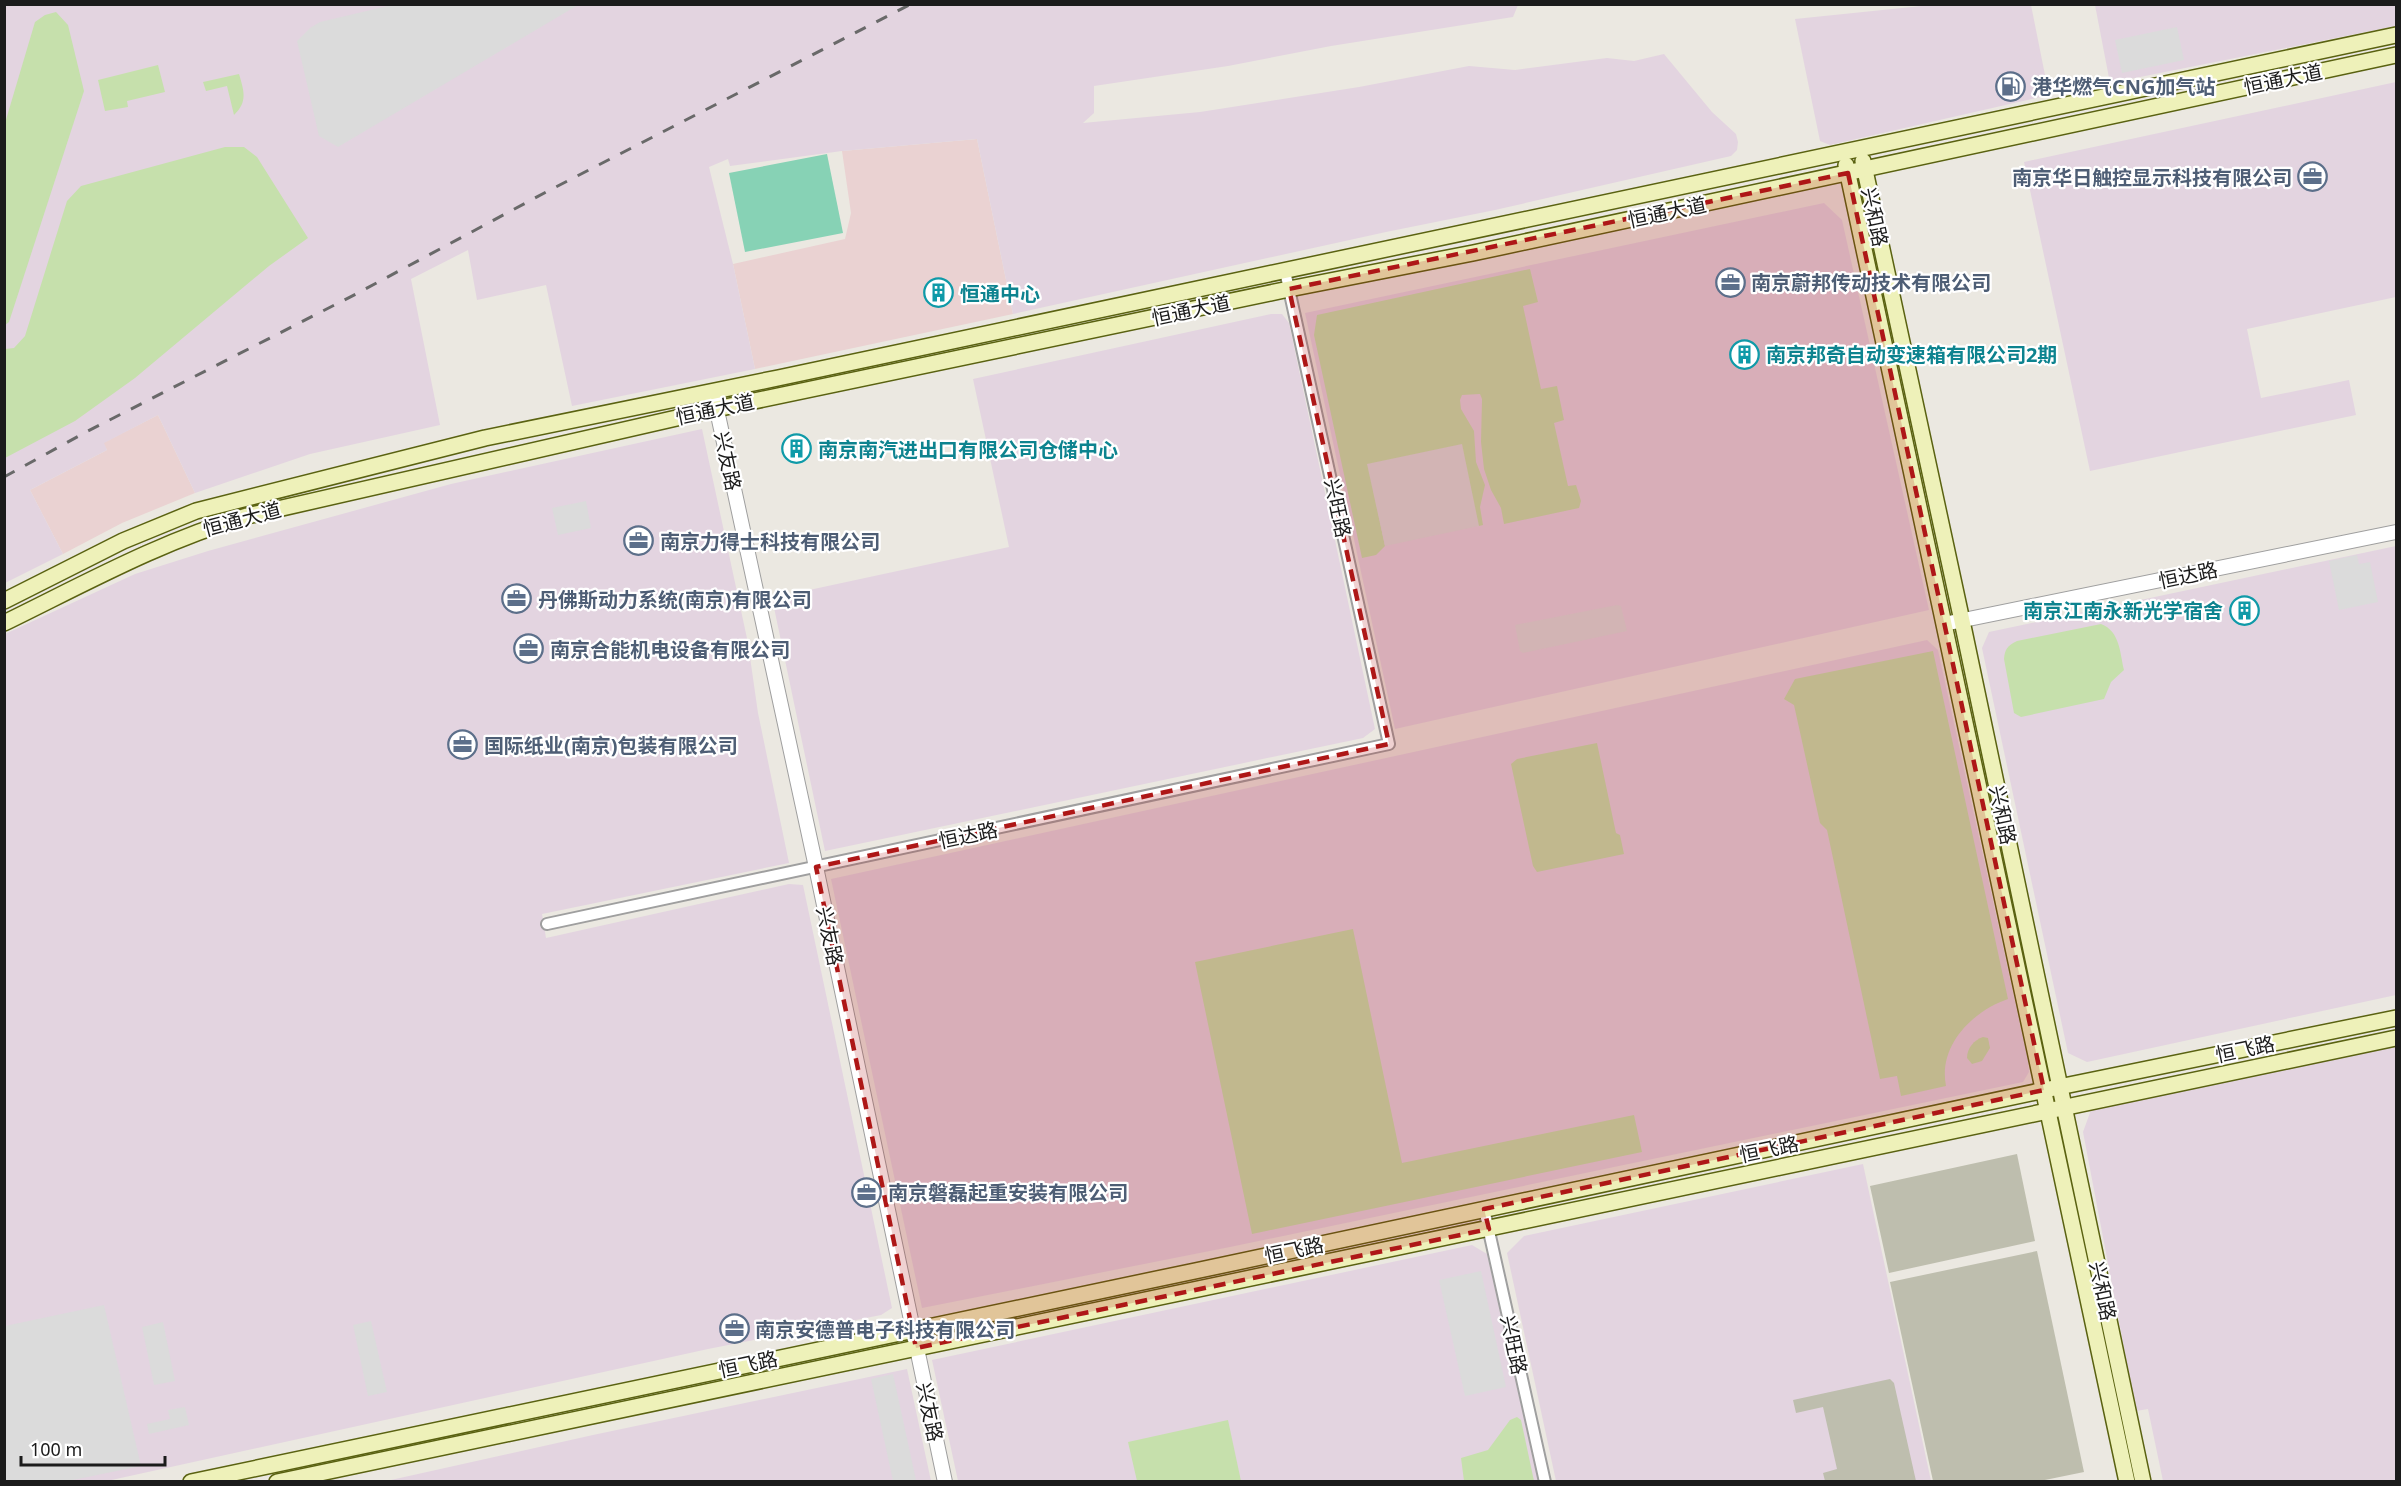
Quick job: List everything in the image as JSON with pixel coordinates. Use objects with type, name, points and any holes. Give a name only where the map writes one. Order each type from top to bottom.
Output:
[{"type":"main road","name":"恒通大道","points":[[4,601],[123,541],[196,511],[485,438],[713,392],[2397,35]]},
{"type":"main road","name":"恒通大道","points":[[4,623],[132,558],[201,529],[247,516],[716,409],[1451,257],[2397,55]]},
{"type":"main road","name":"兴和路","points":[[1860,150],[1962,621],[2052,1088]]},
{"type":"main road","name":"兴和路","points":[[1844,153],[1944,624],[2143,1482]]},
{"type":"main road","name":"恒飞路","points":[[191,1482],[2052,1088],[2397,1018]]},
{"type":"main road","name":"恒飞路","points":[[277,1482],[2397,1038]]},
{"type":"main road","name":"兴和路","points":[[2057,1110],[2127,1482]]},
{"type":"street","name":"兴旺路","points":[[1285,271],[1389,744]]},
{"type":"street","name":"兴友路","points":[[713,392],[816,867],[945,1482]]},
{"type":"street","name":"恒达路","points":[[1944,624],[2397,532]]},
{"type":"street","name":"恒达路","points":[[547,924],[1389,744]]},
{"type":"street","name":"兴旺路","points":[[1484,1209],[1545,1482]]},
{"type":"highlighted area","points":[[1848,173],[2044,1090],[1484,1209],[1489,1229],[916,1348],[816,867],[1389,744],[1289,289]]},
{"type":"shaded area","points":[[4,5],[1518,5],[1513,17],[1331,46],[1228,66],[1094,86],[1094,113],[1083,123],[1200,112],[1359,87],[1469,66],[1515,70],[1607,58],[1634,61],[1664,54],[1712,112],[1736,134],[1738,142],[1737,150],[1731,156],[1495,210],[1013,314],[977,139],[842,151],[730,166],[728,159],[709,167],[733,264],[755,369],[572,406],[546,285],[477,300],[468,250],[411,279],[440,425],[310,454],[195,493],[158,415],[104,443],[107,450],[30,490],[63,554],[5,583]]},
{"type":"shaded area","points":[[392,5],[578,5],[338,147],[319,136],[297,41],[320,22]]},
{"type":"shaded area","points":[[1931,5],[2031,5],[2049,95],[1830,145],[1820,141],[1795,19]]},
{"type":"shaded area","points":[[2095,5],[2396,5],[2396,26],[2110,83]]},
{"type":"shaded area","points":[[2177,27],[2184,60],[2122,73],[2115,40]]},
{"type":"shaded area","points":[[2396,82],[2396,297],[2247,329],[2261,398],[2349,380],[2356,415],[2090,471],[2024,162]]},
{"type":"shaded area","points":[[977,139],[1013,314],[755,369],[733,264],[845,239],[851,213],[842,151]]},
{"type":"shaded area","points":[[1824,203],[1842,220],[1929,610],[1395,729],[1305,313]]},
{"type":"shaded area","points":[[1271,314],[1282,314],[1289,323],[1375,729],[1363,738],[825,851],[772,598],[1009,547],[973,379]]},
{"type":"shaded area","points":[[158,415],[195,493],[122,523],[63,554],[30,490],[107,450],[103,443]]},
{"type":"shaded area","points":[[702,429],[748,643],[758,713],[789,863],[542,914],[546,938],[789,884],[803,885],[892,1308],[881,1315],[708,1349],[107,1481],[5,1482],[5,634],[135,574],[208,551],[451,484]]},
{"type":"shaded area","points":[[1462,444],[1479,526],[1385,546],[1367,464]]},
{"type":"shaded area","points":[[586,501],[591,528],[558,535],[552,508]]},
{"type":"shaded area","points":[[2396,546],[2396,995],[2087,1062],[2068,1053],[1982,648],[1989,632]]},
{"type":"shaded area","points":[[2357,555],[2359,564],[2370,562],[2378,602],[2339,610],[2329,561]]},
{"type":"shaded area","points":[[1621,606],[1627,631],[1523,653],[1520,651],[1515,625]]},
{"type":"shaded area","points":[[1927,640],[1938,650],[2028,1061],[2029,1072],[2023,1082],[1230,1247],[922,1308],[831,879]]},
{"type":"shaded area","points":[[2396,1046],[2396,1481],[2163,1481],[2148,1409],[2136,1411],[2083,1132],[2091,1110]]},
{"type":"shaded area","points":[[2017,1154],[2035,1241],[1889,1273],[1870,1186]]},
{"type":"shaded area","points":[[1863,1164],[1931,1481],[1556,1481],[1507,1253],[1524,1236]]},
{"type":"shaded area","points":[[1472,1245],[1487,1254],[1538,1481],[958,1481],[932,1360]]},
{"type":"shaded area","points":[[2037,1251],[2084,1472],[2040,1481],[1933,1481],[1890,1282]]},
{"type":"shaded area","points":[[1481,1271],[1506,1387],[1465,1396],[1439,1280]]},
{"type":"shaded area","points":[[104,1305],[141,1466],[68,1481],[5,1481],[5,1326]]},
{"type":"shaded area","points":[[371,1321],[387,1392],[368,1396],[353,1325]]},
{"type":"shaded area","points":[[163,1322],[175,1381],[154,1385],[142,1327]]},
{"type":"shaded area","points":[[907,1369],[931,1481],[382,1482],[593,1435]]},
{"type":"shaded area","points":[[893,1374],[916,1480],[911,1481],[893,1481],[871,1379]]},
{"type":"shaded area","points":[[1890,1379],[1894,1383],[1916,1481],[1825,1481],[1823,1473],[1837,1469],[1823,1407],[1796,1413],[1793,1400]]},
{"type":"shaded area","points":[[185,1407],[189,1425],[149,1434],[147,1424],[170,1419],[168,1410]]},
{"type":"green space","points":[[56,12],[68,25],[84,91],[9,322],[5,325],[5,123],[35,22],[45,15]]},
{"type":"green space","points":[[158,65],[165,92],[127,101],[128,107],[105,111],[98,80]]},
{"type":"green space","points":[[239,74],[243,101],[234,115],[227,86],[206,91],[203,82]]},
{"type":"green space","points":[[225,147],[244,147],[257,157],[308,238],[269,266],[135,378],[75,421],[5,458],[5,349],[14,348],[25,336],[67,201],[81,186]]},
{"type":"green space","points":[[827,154],[843,233],[745,252],[729,173]]},
{"type":"green space","points":[[1530,269],[1538,302],[1523,306],[1541,389],[1557,386],[1564,420],[1554,423],[1568,486],[1576,485],[1581,501],[1579,508],[1504,524],[1501,508],[1491,490],[1484,469],[1481,442],[1482,399],[1480,394],[1462,395],[1461,409],[1474,431],[1476,462],[1485,485],[1480,507],[1483,525],[1479,526],[1368,464],[1385,546],[1376,555],[1362,558],[1314,335],[1317,315]]},
{"type":"green space","points":[[2101,624],[2116,637],[2124,670],[2111,682],[2104,699],[2021,717],[2014,713],[2004,659],[2009,646],[2017,641]]},
{"type":"green space","points":[[1933,651],[2008,999],[1982,1012],[1961,1032],[1947,1057],[1946,1086],[1901,1096],[1897,1076],[1880,1079],[1827,830],[1820,823],[1794,705],[1784,699],[1795,679]]},
{"type":"green space","points":[[1597,743],[1616,833],[1620,835],[1624,854],[1537,872],[1533,866],[1511,764],[1517,759]]},
{"type":"green space","points":[[1353,929],[1402,1163],[1634,1115],[1642,1152],[1252,1234],[1195,962]]},
{"type":"green space","points":[[1983,1037],[1988,1038],[1990,1048],[1982,1061],[1972,1064],[1967,1058],[1968,1051],[1974,1042]]},
{"type":"green space","points":[[1517,1417],[1521,1420],[1534,1481],[1464,1481],[1461,1458],[1488,1450],[1510,1420]]},
{"type":"green space","points":[[1228,1420],[1241,1481],[1137,1481],[1128,1442]]},
{"type":"railway","points":[[4,477],[88,431],[356,294],[548,191],[911,4]]},
{"type":"place","name":"港华燃气CNG加气站","points":[[2011,86]]},
{"type":"place","name":"南京华日触控显示科技有限公司","points":[[2313,177]]},
{"type":"place","name":"南京蔚邦传动技术有限公司","points":[[1730,282]]},
{"type":"place","name":"恒通中心","points":[[939,293]]},
{"type":"place","name":"南京邦奇自动变速箱有限公司2期","points":[[1745,354]]},
{"type":"place","name":"南京南汽进出口有限公司仓储中心","points":[[797,449]]},
{"type":"place","name":"南京力得士科技有限公司","points":[[639,541]]},
{"type":"place","name":"丹佛斯动力系统(南京)有限公司","points":[[517,599]]},
{"type":"place","name":"南京江南永新光学宿舍","points":[[2244,610]]},
{"type":"place","name":"南京合能机电设备有限公司","points":[[529,649]]},
{"type":"place","name":"国际纸业(南京)包装有限公司","points":[[463,745]]},
{"type":"place","name":"南京磐磊起重安装有限公司","points":[[867,1192]]},
{"type":"place","name":"南京安德普电子科技有限公司","points":[[734,1329]]}]
